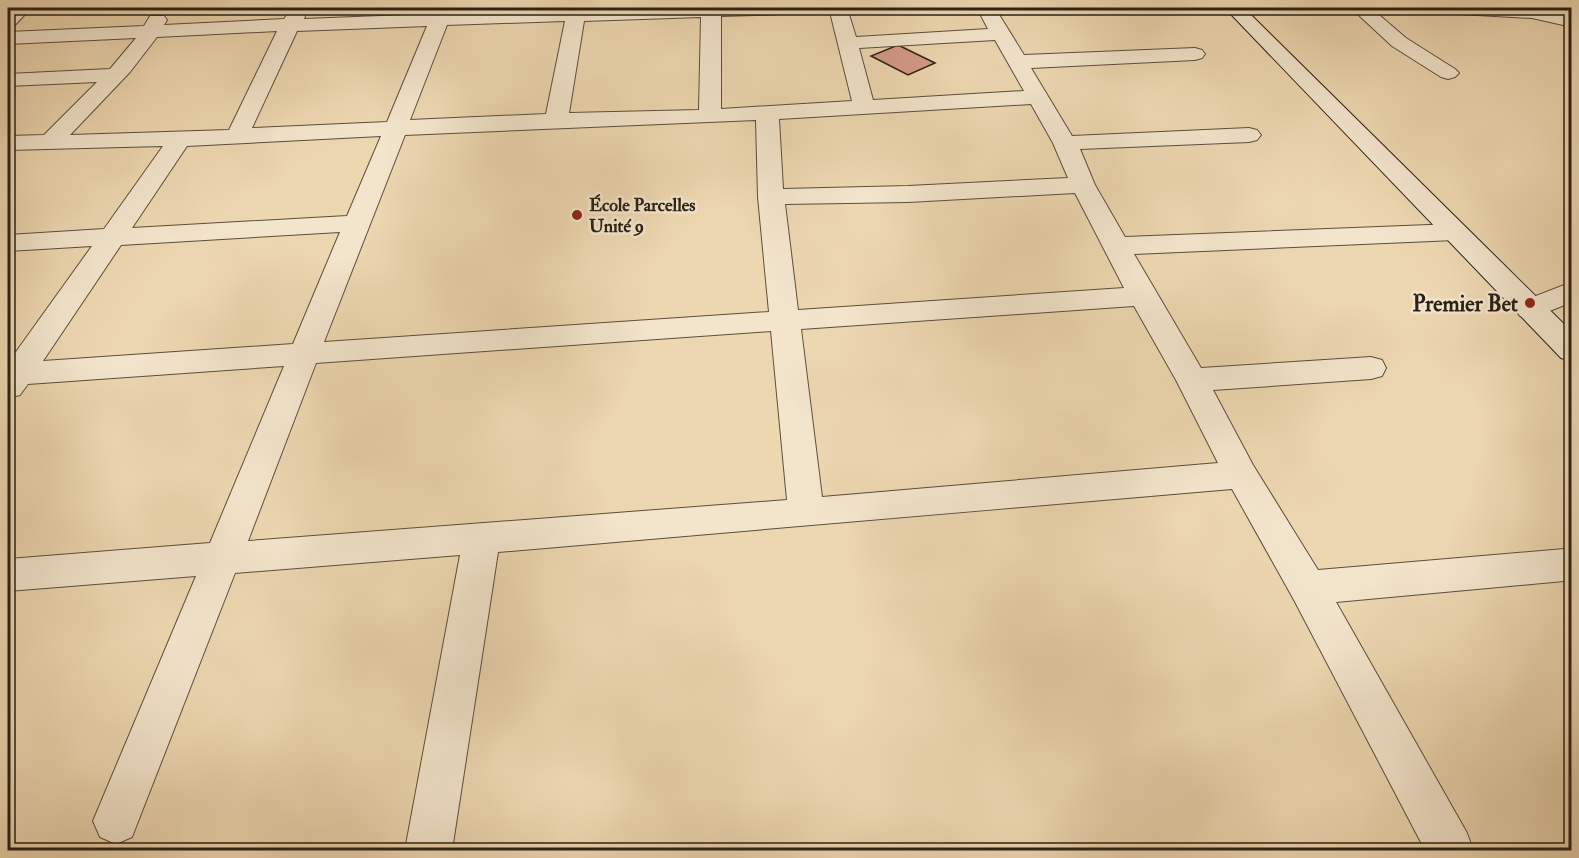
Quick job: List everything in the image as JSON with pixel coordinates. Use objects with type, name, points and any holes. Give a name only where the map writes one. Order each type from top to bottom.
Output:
[{"type":"street","points":[[8,21],[22,8]]},
{"type":"street","points":[[49,143],[114,75],[151,31],[163,8]]},
{"type":"street","points":[[8,38],[151,31],[296,16],[784,8]]},
{"type":"street","points":[[838,8],[864,106]]},
{"type":"street","points":[[1234,8],[1572,351]]},
{"type":"street","points":[[1360,8],[1398,42],[1448,73]]},
{"type":"street","points":[[1459,8],[1531,10],[1572,21]]},
{"type":"street","points":[[710,116],[711,9]]},
{"type":"street","points":[[556,120],[576,12]]},
{"type":"street","points":[[116,821],[302,354],[441,14]]},
{"type":"street","points":[[237,136],[296,16]]},
{"type":"street","points":[[849,43],[994,21],[1065,144],[1083,185],[1143,296],[1192,380],[1241,475],[1308,588],[1450,850]]},
{"type":"street","points":[[1017,62],[1195,54]]},
{"type":"street","points":[[8,80],[114,75]]},
{"type":"street","points":[[8,143],[180,139],[556,120],[710,116],[1037,97]]},
{"type":"street","points":[[767,113],[771,198],[806,513]]},
{"type":"street","points":[[1065,144],[1249,135]]},
{"type":"street","points":[[11,379],[180,139]]},
{"type":"street","points":[[771,198],[908,195],[1083,185]]},
{"type":"street","points":[[8,243],[357,223]]},
{"type":"street","points":[[1116,246],[1455,232]]},
{"type":"street","points":[[1530,309],[1572,291]]},
{"type":"street","points":[[11,379],[302,354],[1143,296]]},
{"type":"street","points":[[1192,380],[1371,368]]},
{"type":"street","points":[[8,575],[806,513],[1241,475]]},
{"type":"street","points":[[429,850],[482,538]]},
{"type":"street","points":[[1308,588],[1564,565]]},
{"type":"building","points":[[898,45],[935,63],[908,75],[871,56]]},
{"type":"place","name":"École Parcelles Unité 9","points":[[577,215]]},
{"type":"place","name":"Premier Bet","points":[[1530,303]]}]
